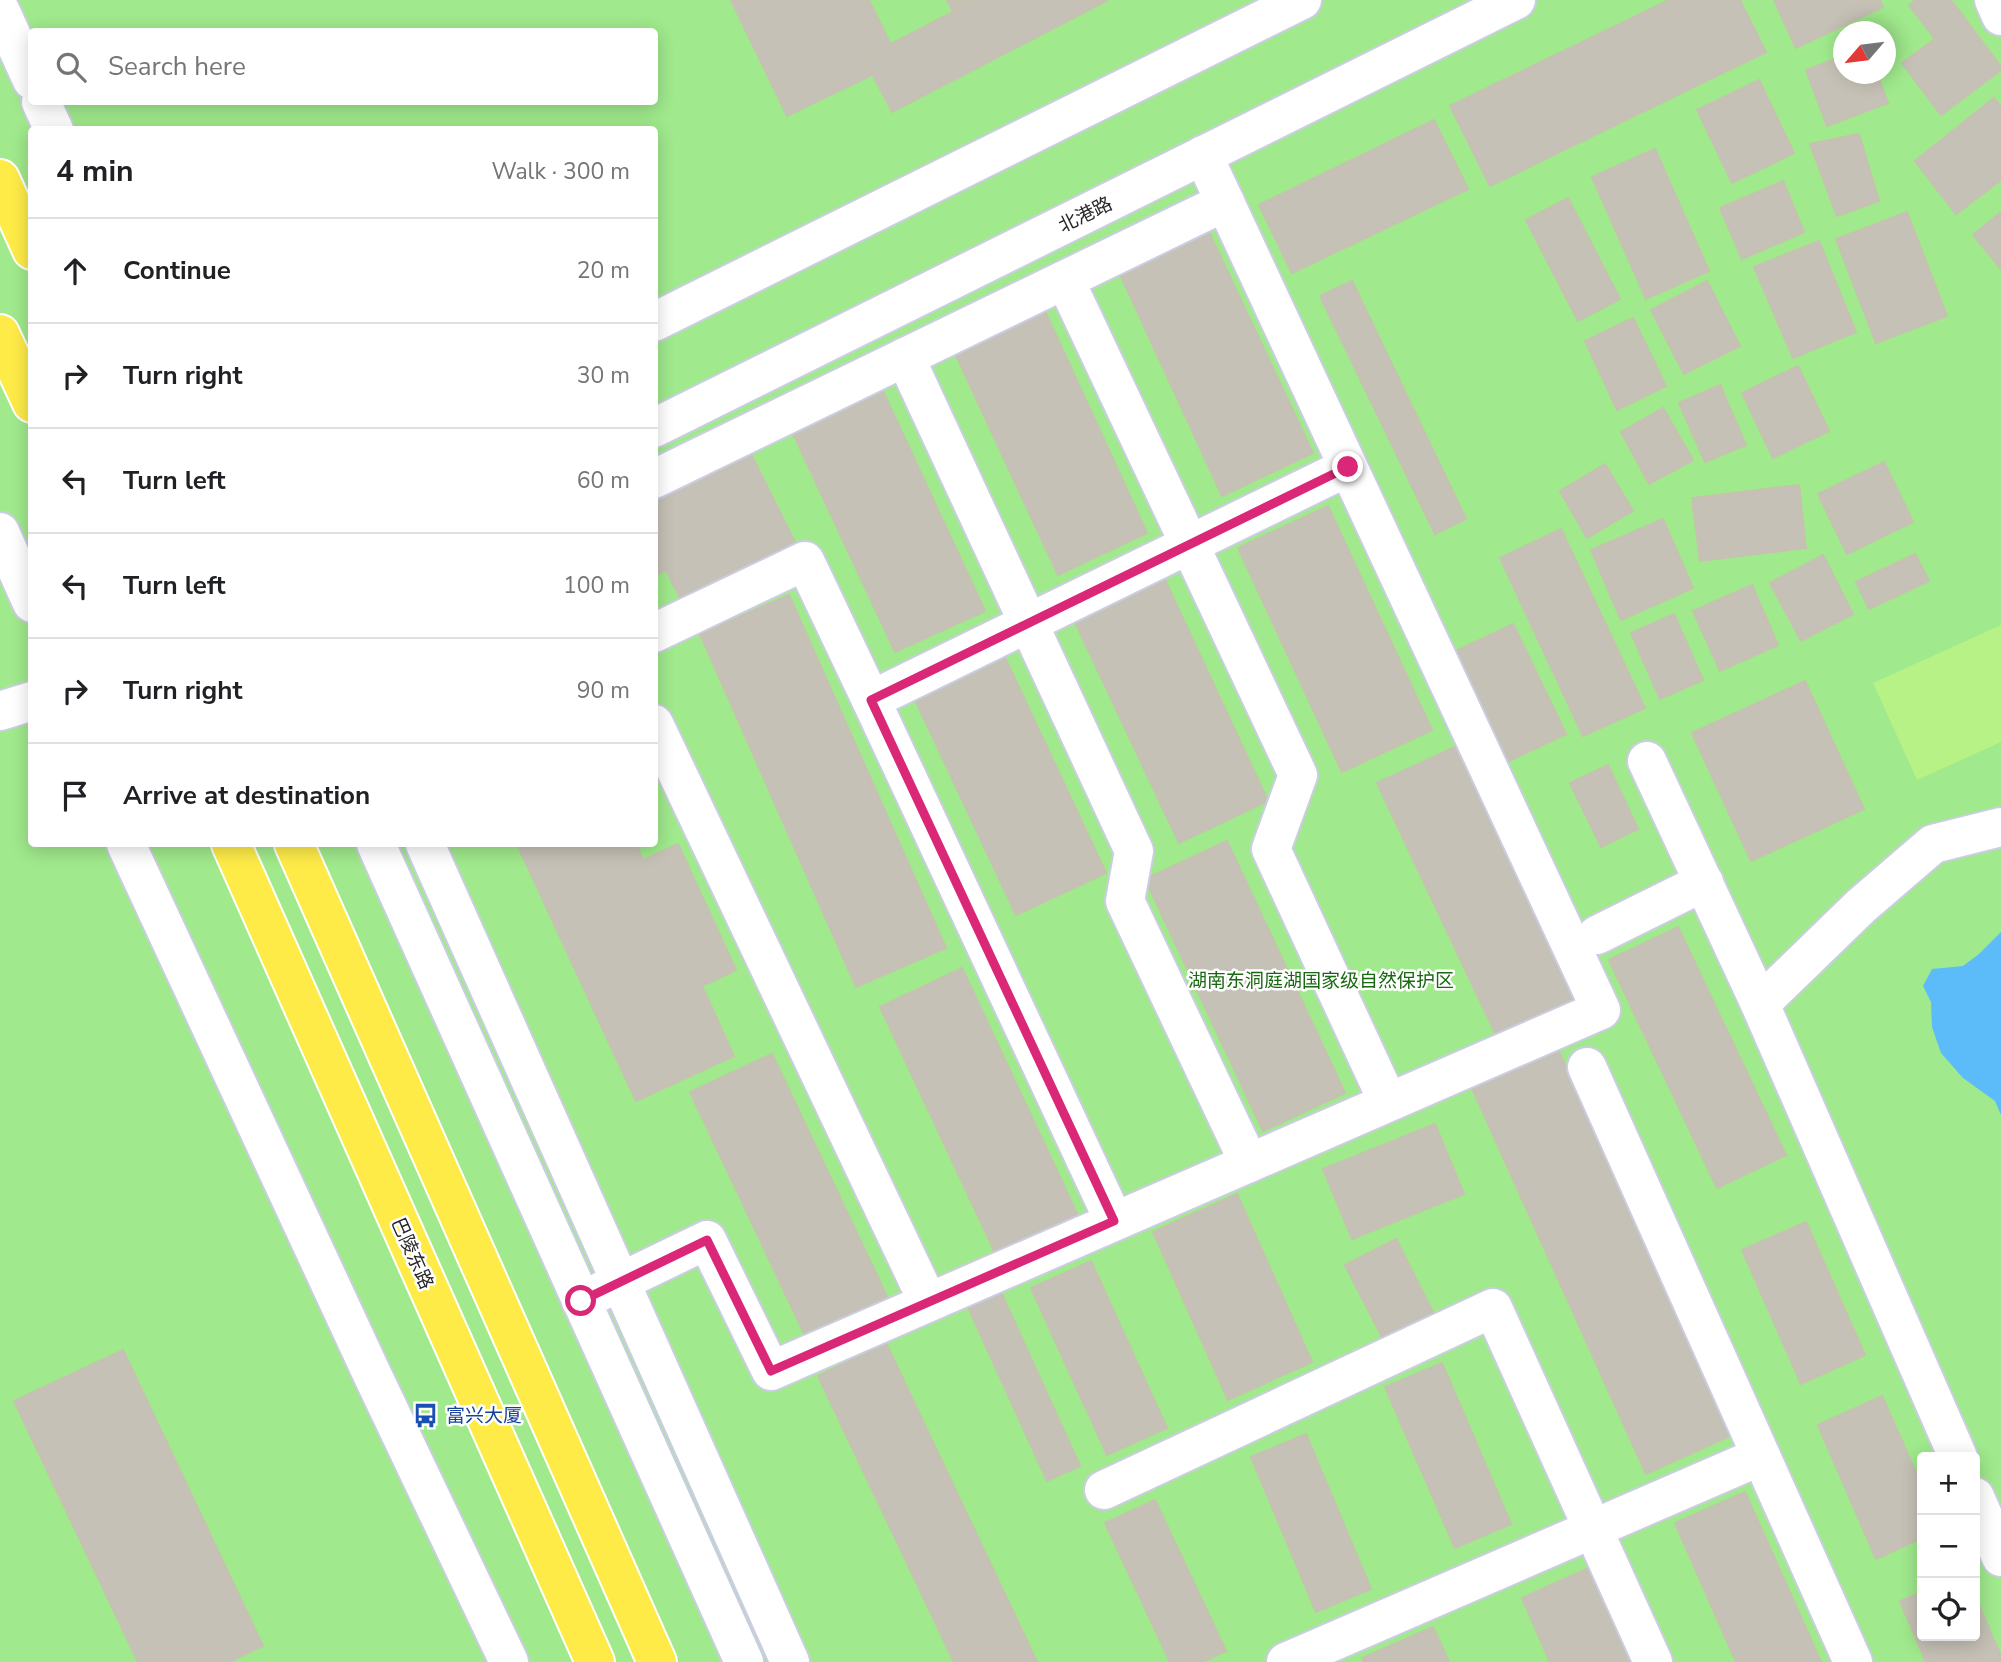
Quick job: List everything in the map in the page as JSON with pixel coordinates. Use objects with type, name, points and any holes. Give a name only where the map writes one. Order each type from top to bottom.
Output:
[{"type":"main road","points":[[0,179],[28,241]]},
{"type":"main road","points":[[0,334],[28,394]]},
{"type":"main road","name":"巴陵东路","points":[[232,847],[596,1662]]},
{"type":"main road","points":[[295,847],[657,1662]]},
{"type":"street","points":[[658,320],[1302,0]]},
{"type":"street","name":"北港路","points":[[658,426],[1516,0]]},
{"type":"street","points":[[1994,0],[2001,16]]},
{"type":"street","points":[[0,10],[28,71]]},
{"type":"street","points":[[42,105],[52,126]]},
{"type":"street","points":[[581,1301],[707,1240],[771,1371],[1601,1010],[1203,155]]},
{"type":"street","points":[[658,476],[1225,202]]},
{"type":"street","points":[[1065,280],[1298,775],[1271,849],[1388,1102]]},
{"type":"street","points":[[905,357],[1134,851],[1125,901],[1249,1163]]},
{"type":"street","points":[[871,700],[1348,467]]},
{"type":"street","points":[[0,532],[23,604]]},
{"type":"street","points":[[658,631],[805,561],[1114,1221]]},
{"type":"street","points":[[0,711],[28,702]]},
{"type":"street","points":[[658,732],[928,1302]]},
{"type":"street","points":[[1647,761],[1760,1004],[1956,1452]]},
{"type":"street","points":[[1760,1004],[1861,906],[1933,844],[2001,827]]},
{"type":"street","points":[[128,847],[509,1662]]},
{"type":"street","points":[[377,847],[744,1662]]},
{"type":"street","points":[[426,847],[790,1662]]},
{"type":"street","points":[[1597,936],[1704,883]]},
{"type":"street","points":[[1587,1067],[1853,1662]]},
{"type":"street","points":[[1104,1490],[1493,1308],[1653,1662]]},
{"type":"street","points":[[1286,1662],[1761,1456]]},
{"type":"street","points":[[1980,1509],[2001,1557]]},
{"type":"green space","name":"湖南东洞庭湖国家级自然保护区","points":[[0,0],[2001,0],[2001,1662],[0,1662]]},
{"type":"green space","points":[[2001,625],[2001,742],[1917,780],[1873,683]]},
{"type":"water","points":[[2001,932],[2001,1115],[1995,1101],[1963,1078],[1941,1053],[1932,1027],[1931,1002],[1923,986],[1932,969],[1963,966]]},
{"type":"building","points":[[731,0],[869,0],[899,62],[787,116]]},
{"type":"building","points":[[947,0],[1042,0],[966,38]]},
{"type":"building","points":[[976,0],[1108,0],[892,112],[864,58]]},
{"type":"building","points":[[1669,0],[1740,0],[1766,52],[1490,186],[1450,106]]},
{"type":"building","points":[[1774,0],[1880,0],[1883,7],[1853,21],[1833,21],[1833,31],[1796,48]]},
{"type":"building","points":[[1916,0],[1951,0],[2001,67],[2001,70],[1941,115],[1902,63],[1935,39],[1909,5]]},
{"type":"building","points":[[1833,60],[1833,84],[1881,84],[1888,103],[1827,126],[1806,70]]},
{"type":"building","points":[[1759,80],[1794,153],[1732,183],[1697,110]]},
{"type":"building","points":[[1994,98],[2001,107],[2001,180],[1956,214],[1915,161]]},
{"type":"building","points":[[1434,120],[1468,189],[1292,273],[1259,205]]},
{"type":"building","points":[[1859,134],[1879,201],[1837,216],[1810,144]]},
{"type":"building","points":[[1655,149],[1709,271],[1646,299],[1592,177]]},
{"type":"building","points":[[1783,181],[1804,232],[1742,259],[1720,208]]},
{"type":"building","points":[[1568,198],[1620,299],[1578,321],[1526,220]]},
{"type":"building","points":[[1907,212],[1947,316],[1876,343],[1836,239]]},
{"type":"building","points":[[2001,212],[2001,269],[1973,235]]},
{"type":"building","points":[[1208,230],[1313,453],[1222,496],[1119,272]]},
{"type":"building","points":[[1819,241],[1856,332],[1793,358],[1754,267]]},
{"type":"building","points":[[1352,281],[1466,519],[1435,534],[1320,296]]},
{"type":"building","points":[[1707,281],[1740,346],[1684,374],[1651,310]]},
{"type":"building","points":[[1044,309],[1147,533],[1058,575],[954,351]]},
{"type":"building","points":[[1633,318],[1666,386],[1617,410],[1585,341]]},
{"type":"building","points":[[1798,366],[1829,431],[1773,458],[1742,393]]},
{"type":"building","points":[[1720,385],[1746,445],[1705,462],[1679,403]]},
{"type":"building","points":[[881,387],[985,611],[895,652],[791,429]]},
{"type":"building","points":[[1663,408],[1693,460],[1649,484],[1621,432]]},
{"type":"building","points":[[745,442],[796,544],[682,602],[666,570],[658,574],[658,485]]},
{"type":"building","points":[[1884,462],[1913,522],[1847,554],[1818,494]]},
{"type":"building","points":[[1605,464],[1633,511],[1587,538],[1560,491]]},
{"type":"building","points":[[1799,485],[1806,548],[1700,561],[1692,498]]},
{"type":"building","points":[[1328,506],[1432,730],[1342,772],[1238,548]]},
{"type":"building","points":[[1663,519],[1693,588],[1621,620],[1591,550]]},
{"type":"building","points":[[1561,529],[1645,708],[1583,736],[1500,558]]},
{"type":"building","points":[[1915,554],[1929,581],[1869,609],[1856,582]]},
{"type":"building","points":[[1823,555],[1853,614],[1801,641],[1770,583]]},
{"type":"building","points":[[1164,578],[1268,801],[1179,843],[1074,620]]},
{"type":"building","points":[[1752,585],[1778,645],[1720,671],[1693,611]]},
{"type":"building","points":[[789,595],[946,948],[856,987],[700,634]]},
{"type":"building","points":[[1674,614],[1703,680],[1660,699],[1631,633]]},
{"type":"building","points":[[1513,624],[1566,734],[1507,762],[1454,652]]},
{"type":"building","points":[[1001,649],[1106,873],[1016,915],[911,691]]},
{"type":"building","points":[[1805,681],[1864,809],[1751,861],[1692,733]]},
{"type":"building","points":[[1459,745],[1578,997],[1496,1035],[1377,783]]},
{"type":"building","points":[[1608,765],[1638,829],[1601,847],[1570,783]]},
{"type":"building","points":[[1227,841],[1345,1093],[1263,1131],[1145,879]]},
{"type":"building","points":[[678,844],[736,970],[702,986],[734,1056],[636,1101],[518,847],[637,847],[643,860]]},
{"type":"building","points":[[1678,927],[1786,1155],[1717,1188],[1609,960]]},
{"type":"building","points":[[962,968],[1080,1220],[998,1259],[880,1007]]},
{"type":"building","points":[[1557,1047],[1732,1435],[1646,1474],[1471,1086]]},
{"type":"building","points":[[772,1054],[891,1305],[809,1344],[690,1092]]},
{"type":"building","points":[[1435,1124],[1464,1194],[1352,1239],[1323,1169]]},
{"type":"building","points":[[1237,1194],[1312,1362],[1228,1400],[1153,1232]]},
{"type":"building","points":[[1806,1222],[1865,1355],[1801,1384],[1742,1250]]},
{"type":"building","points":[[1396,1239],[1436,1318],[1385,1343],[1345,1265]]},
{"type":"building","points":[[1091,1261],[1167,1428],[1107,1455],[1031,1288]]},
{"type":"building","points":[[1000,1290],[1080,1466],[1047,1481],[967,1305]]},
{"type":"building","points":[[886,1343],[1037,1662],[954,1662],[818,1376]]},
{"type":"building","points":[[123,1350],[263,1646],[229,1662],[138,1662],[14,1401]]},
{"type":"building","points":[[1442,1363],[1511,1524],[1455,1548],[1385,1387]]},
{"type":"building","points":[[1882,1396],[1917,1475],[1917,1540],[1876,1559],[1818,1425]]},
{"type":"building","points":[[1306,1434],[1371,1589],[1316,1612],[1251,1457]]},
{"type":"building","points":[[1745,1492],[1821,1662],[1736,1662],[1675,1523]]},
{"type":"building","points":[[1155,1500],[1226,1651],[1202,1662],[1170,1662],[1105,1523]]},
{"type":"building","points":[[1593,1566],[1635,1662],[1550,1662],[1522,1598]]},
{"type":"building","points":[[1917,1594],[1917,1641],[1900,1601]]},
{"type":"building","points":[[1980,1608],[2001,1656],[2001,1662],[1926,1662],[1917,1641],[1980,1641]]},
{"type":"building","points":[[1433,1627],[1449,1662],[1364,1662],[1362,1658]]},
{"type":"place","name":"富兴大厦","points":[[426,1415]]},
{"type":"route","points":[[581,1301],[707,1240],[771,1371],[1114,1221],[871,700],[1348,467]]}]
